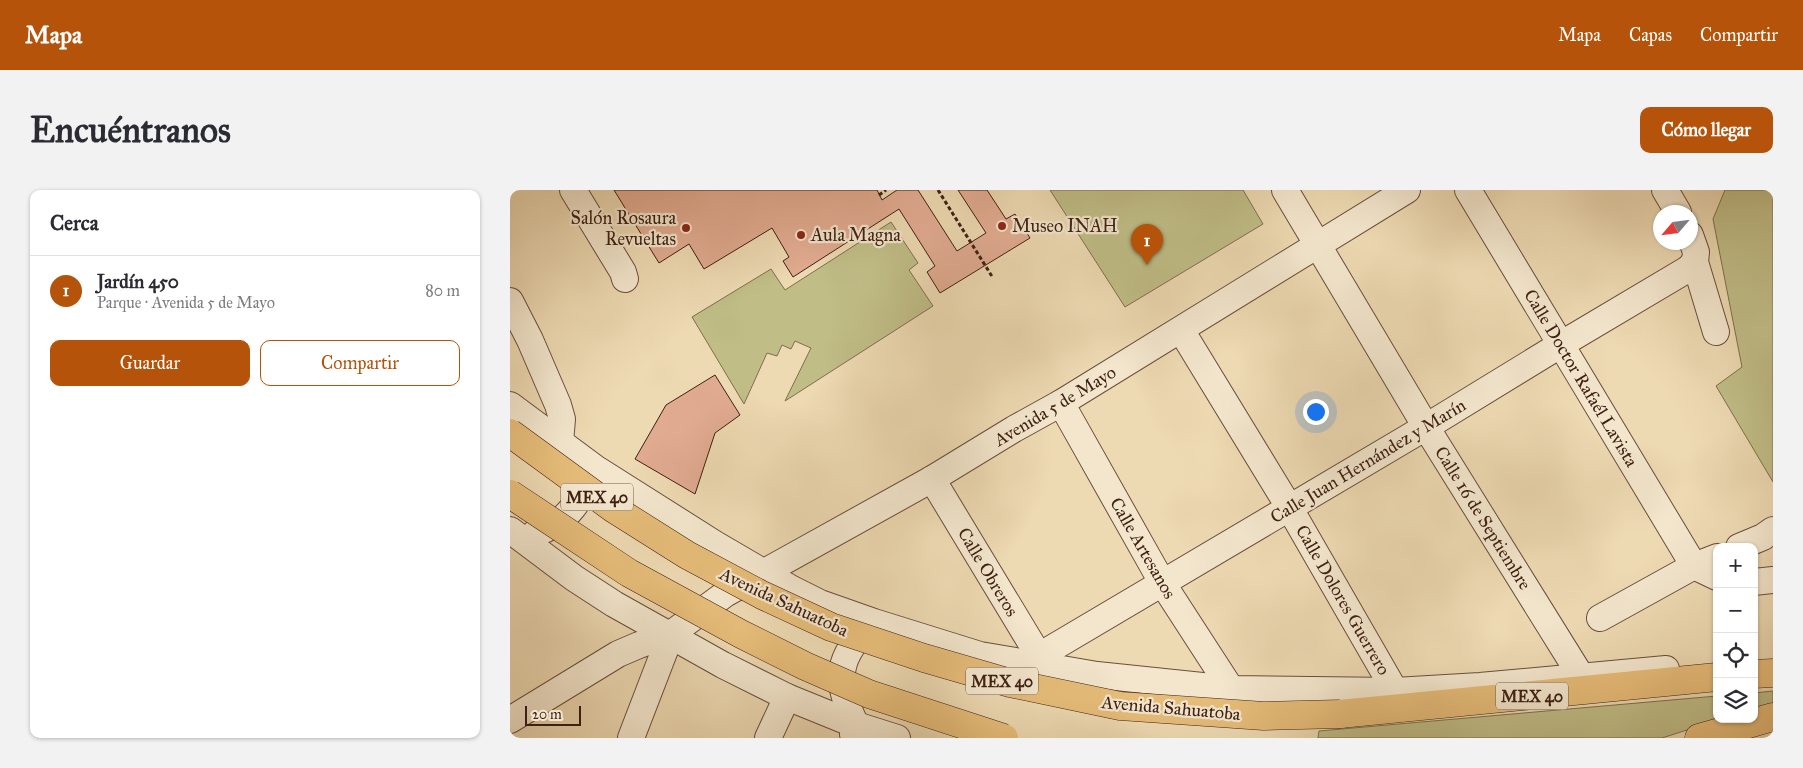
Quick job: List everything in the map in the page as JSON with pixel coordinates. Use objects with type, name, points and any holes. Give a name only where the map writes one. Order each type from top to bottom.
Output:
[{"type":"main road","name":"Avenida Sahuatoba","points":[[510,433],[614,510],[687,555],[762,595],[831,627],[924,658],[1010,683],[1120,706],[1264,716],[1340,714],[1586,683],[1669,681],[1713,677]]},
{"type":"main road","name":"MEX 40","points":[[510,494],[629,573],[757,642],[869,694],[1004,738]]},
{"type":"main road","points":[[1758,674],[1773,673]]},
{"type":"main road","points":[[1699,738],[1766,719]]},
{"type":"main road","points":[[1737,738],[1766,719]]},
{"type":"street","points":[[573,190],[623,272],[625,279]]},
{"type":"street","name":"Calle 16 de Septiembre","points":[[1284,190],[1319,245],[1426,427],[1586,683]]},
{"type":"street","name":"Avenida 5 de Mayo","points":[[670,634],[725,594],[932,479],[1061,404],[1407,190]]},
{"type":"street","name":"Calle Doctor Rafaél Lavista","points":[[1468,190],[1560,345],[1709,567]]},
{"type":"street","points":[[1665,190],[1674,205]]},
{"type":"street","points":[[1695,250],[1695,262],[1716,332]]},
{"type":"street","name":"Calle Juan Hernández y Marín","points":[[1042,661],[1289,507],[1688,269],[1695,262]]},
{"type":"street","points":[[510,301],[530,340],[558,405],[562,419],[560,442]]},
{"type":"street","name":"Calle Dolores Guerrero","points":[[1181,330],[1289,507],[1395,691]]},
{"type":"street","name":"Calle Artesanos","points":[[1061,404],[1163,584],[1231,689]]},
{"type":"street","name":"Avenida Sahuatoba","points":[[510,405],[595,468],[715,544],[820,603],[980,655],[1042,661],[1097,674],[1231,689],[1395,691],[1586,683],[1713,666]]},
{"type":"street","points":[[515,534],[544,531],[562,520],[576,506],[595,468]]},
{"type":"street","name":"Calle Obreros","points":[[932,479],[1042,661]]},
{"type":"street","points":[[1748,543],[1773,530]]},
{"type":"street","points":[[515,534],[574,578],[614,604],[723,665],[854,731],[897,738]]},
{"type":"street","points":[[1600,618],[1709,567]]},
{"type":"street","points":[[1758,582],[1773,580]]},
{"type":"street","points":[[854,731],[843,693],[841,678],[844,659],[860,635],[874,622]]},
{"type":"street","points":[[510,720],[618,654],[670,634]]},
{"type":"street","points":[[631,738],[670,634]]},
{"type":"street","points":[[1758,662],[1773,660]]},
{"type":"street","points":[[768,738],[786,697]]},
{"type":"path","points":[[879,195],[886,190]]},
{"type":"path","points":[[938,190],[993,278]]},
{"type":"shaded area","points":[[1050,190],[1243,190],[1263,224],[1125,307]]},
{"type":"shaded area","points":[[1725,190],[1773,190],[1773,482],[1716,386],[1742,367],[1713,219]]},
{"type":"shaded area","points":[[891,222],[918,263],[909,270],[933,306],[785,401],[811,348],[795,341],[791,349],[782,345],[777,356],[767,353],[744,404],[692,317],[771,269],[785,290]]},
{"type":"shaded area","points":[[1773,691],[1773,703],[1758,708],[1758,693]]},
{"type":"shaded area","points":[[1713,696],[1713,722],[1662,738],[1318,738],[1319,731]]},
{"type":"building","points":[[614,190],[877,190],[882,200],[897,190],[918,190],[957,251],[986,233],[958,190],[987,190],[1006,219],[1015,214],[1030,238],[940,293],[927,272],[935,266],[899,209],[793,277],[783,261],[789,257],[772,228],[704,269],[689,244],[659,263]]},
{"type":"building","points":[[715,375],[740,415],[715,433],[695,494],[635,459],[666,405]]},
{"type":"place","name":"Museo INAH","points":[[1002,226]]},
{"type":"place","name":"Salón Rosaura Revueltas","points":[[686,228]]},
{"type":"place","name":"Aula Magna","points":[[801,235]]},
{"type":"place","name":"Jardín 450","points":[[1147,265]]}]
